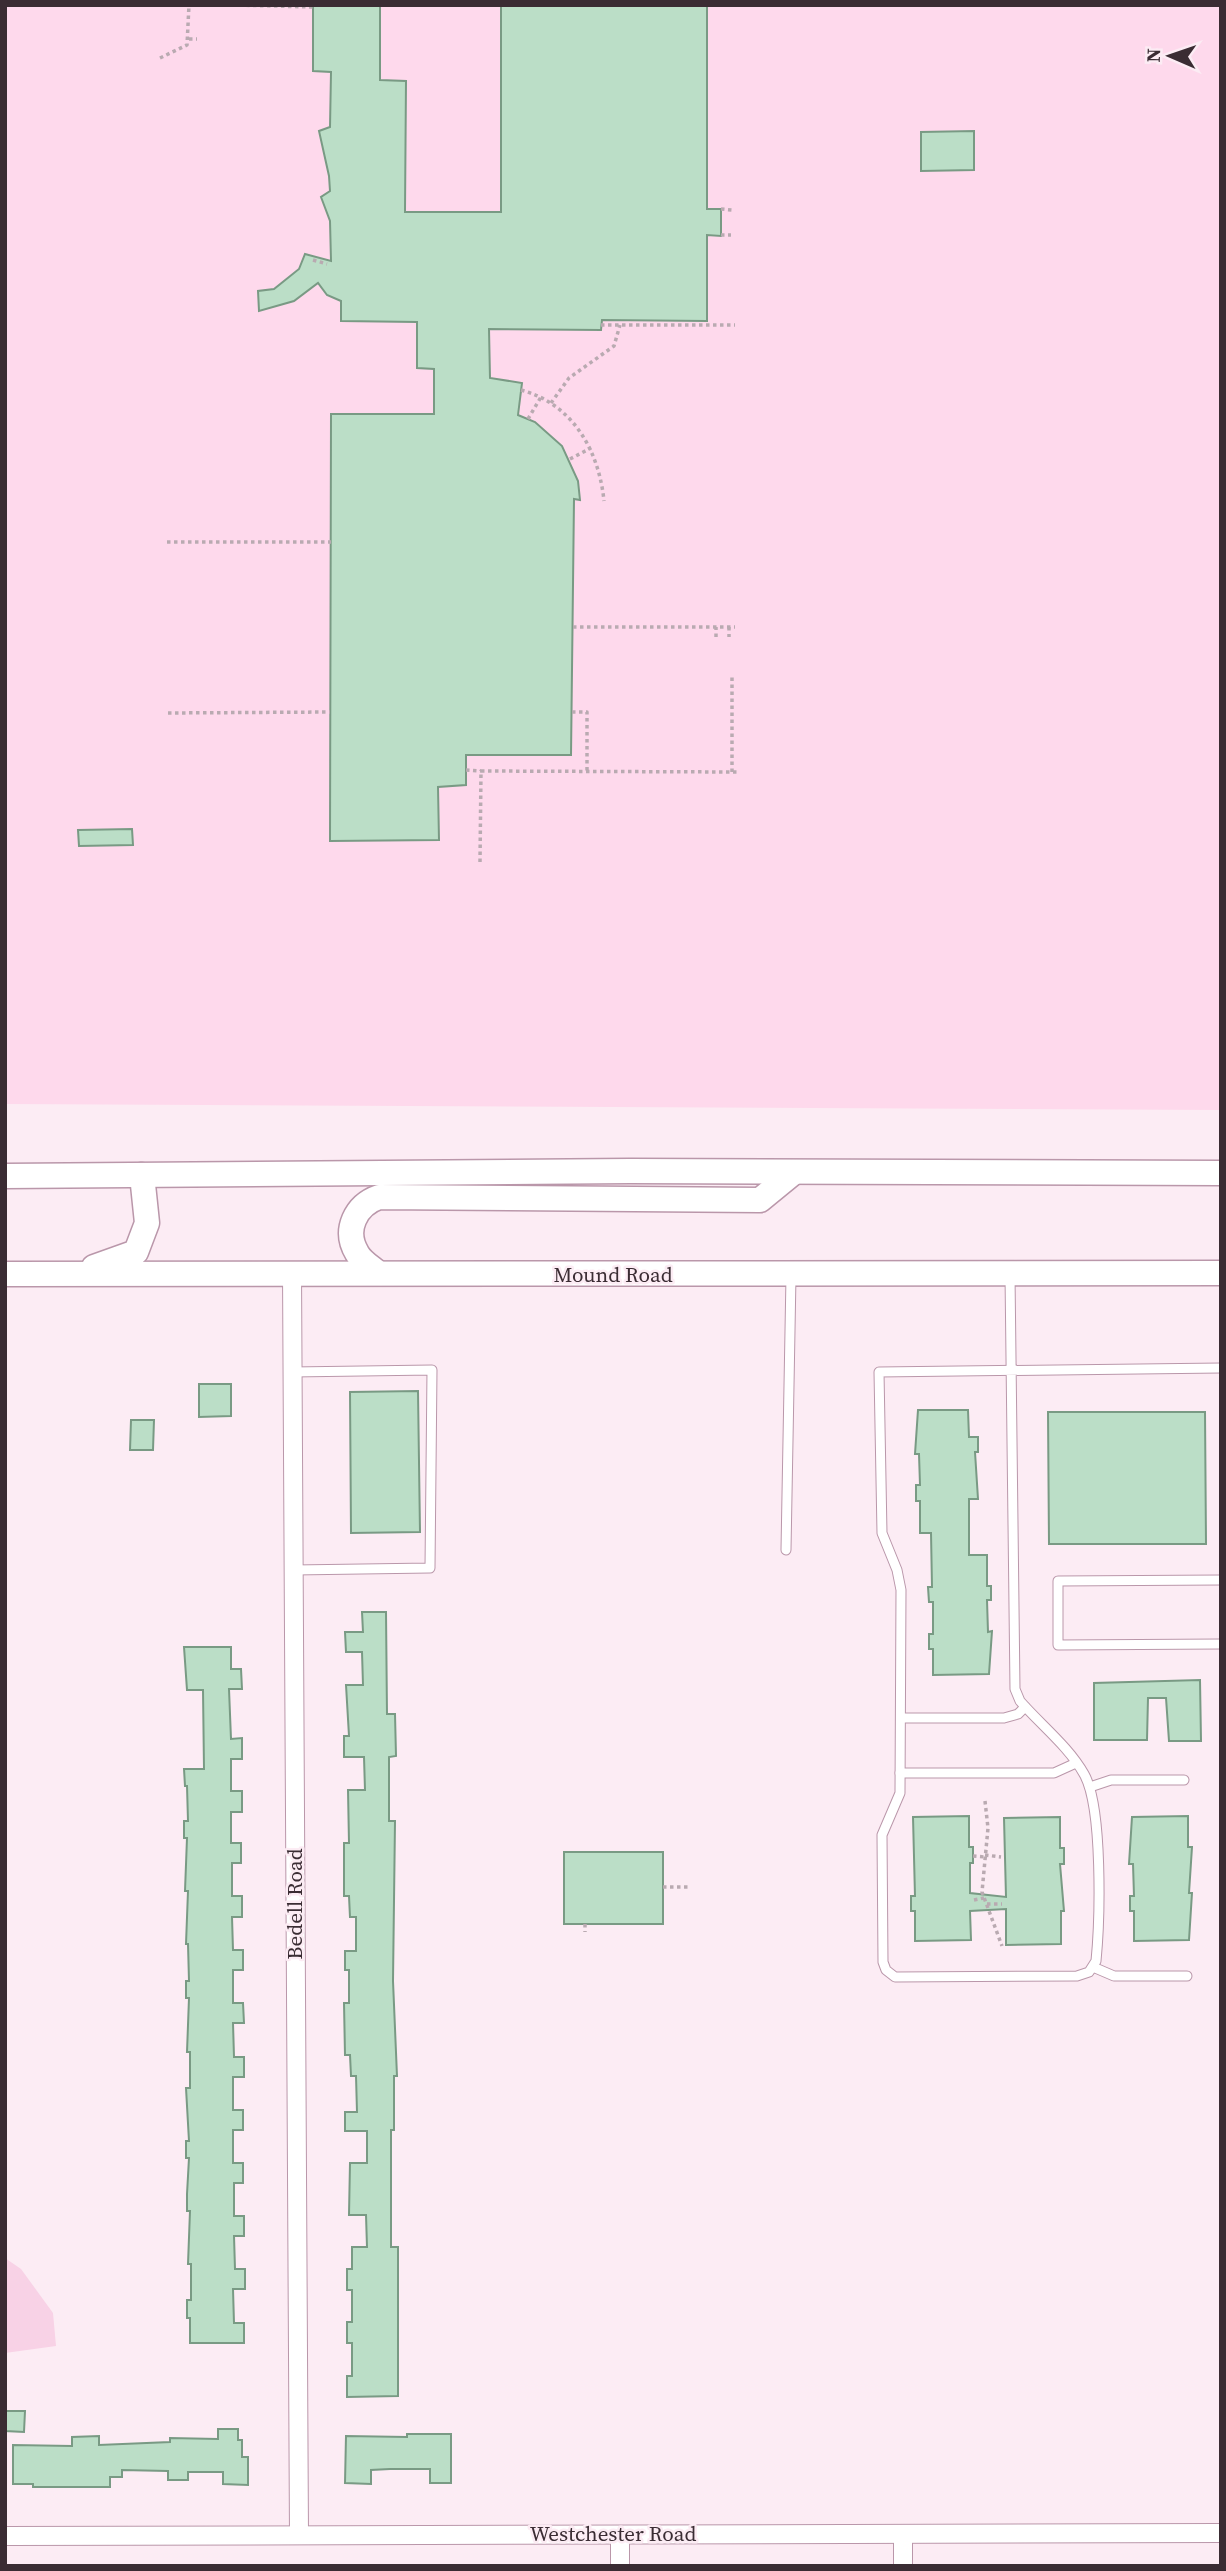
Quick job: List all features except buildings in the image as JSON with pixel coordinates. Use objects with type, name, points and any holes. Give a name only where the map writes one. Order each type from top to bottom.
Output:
[{"type":"main road","points":[[378,1273],[356,1252],[352,1233],[353,1219],[366,1202],[379,1197],[760,1199],[793,1173]]},
{"type":"main road","points":[[5,1176],[1221,1173]]},
{"type":"main road","points":[[77,1274],[136,1252],[147,1223],[142,1175]]},
{"type":"main road","name":"Mound Road","points":[[5,1274],[292,1272],[413,1276],[1221,1273]]},
{"type":"street","name":"Bedell Road","points":[[292,1272],[299,2535]]},
{"type":"street","name":"Westchester Road","points":[[5,2536],[1221,2533]]},
{"type":"street","points":[[620,2535],[620,2566]]},
{"type":"street","points":[[903,2566],[904,2535]]},
{"type":"lane","points":[[1010,1274],[1011,1369],[1015,1689],[1025,1707],[1076,1763],[1090,1787],[1097,1821],[1097,1953],[1093,1967],[1077,1976],[901,1979],[890,1974],[883,1962],[882,1835],[900,1799],[901,1590],[897,1570],[882,1532],[879,1373],[1011,1369],[1221,1368]]},
{"type":"lane","points":[[786,1550],[791,1275]]},
{"type":"lane","points":[[292,1372],[432,1370],[430,1568],[293,1570]]},
{"type":"lane","points":[[1221,1580],[1058,1581],[1058,1645],[1221,1644]]},
{"type":"lane","points":[[901,1717],[1004,1718],[1018,1714],[1025,1707]]},
{"type":"lane","points":[[900,1773],[1054,1773],[1076,1763]]},
{"type":"lane","points":[[1090,1787],[1111,1780],[1184,1780]]},
{"type":"lane","points":[[1093,1967],[1114,1976],[1186,1976]]},
{"type":"path","points":[[160,58],[181,50],[189,39],[189,5]]},
{"type":"path","points":[[232,5],[313,7]]},
{"type":"path","points":[[189,39],[197,39]]},
{"type":"path","points":[[721,209],[732,209]]},
{"type":"path","points":[[721,235],[732,235]]},
{"type":"path","points":[[313,260],[327,264]]},
{"type":"path","points":[[601,325],[735,325]]},
{"type":"path","points":[[551,402],[569,378],[614,346],[620,325]]},
{"type":"path","points":[[521,390],[551,402],[566,416],[591,448],[600,471],[604,501]]},
{"type":"path","points":[[528,419],[541,396]]},
{"type":"path","points":[[569,459],[591,448]]},
{"type":"path","points":[[167,542],[331,542]]},
{"type":"path","points":[[573,627],[735,627]]},
{"type":"path","points":[[716,627],[716,637]]},
{"type":"path","points":[[729,627],[729,637]]},
{"type":"path","points":[[466,770],[734,773],[732,677]]},
{"type":"path","points":[[167,712],[330,712]]},
{"type":"path","points":[[572,712],[587,712],[587,772]]},
{"type":"path","points":[[480,862],[481,771]]},
{"type":"path","points":[[985,1801],[988,1828],[982,1892],[993,1929],[1002,1947]]},
{"type":"path","points":[[973,1856],[1001,1857]]},
{"type":"path","points":[[663,1887],[689,1887]]},
{"type":"path","points":[[974,1900],[984,1898]]},
{"type":"path","points":[[987,1904],[1002,1904]]},
{"type":"path","points":[[585,1924],[585,1932]]},
{"type":"shaded area","points":[[5,5],[1221,5],[1221,1110],[5,1104]]},
{"type":"shaded area","points":[[5,2258],[21,2269],[53,2313],[56,2346],[5,2353]]}]
